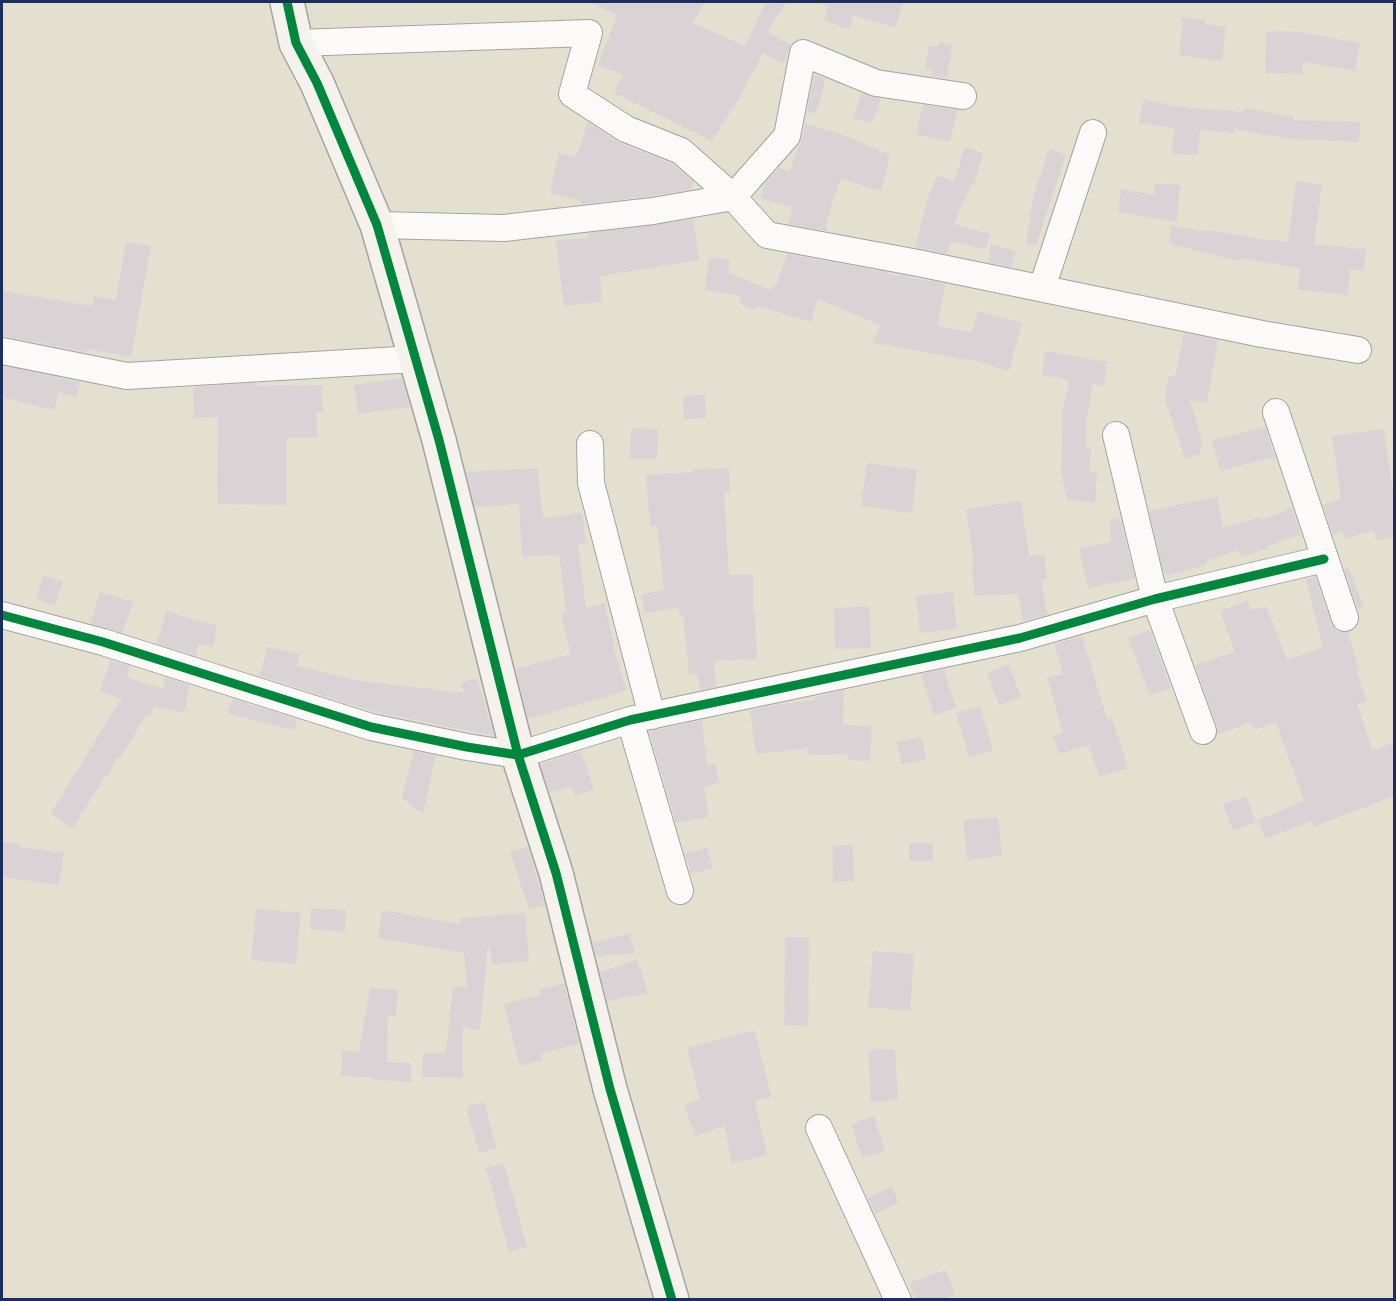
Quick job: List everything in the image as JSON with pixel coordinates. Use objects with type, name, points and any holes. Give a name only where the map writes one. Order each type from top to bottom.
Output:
[{"type":"street","points":[[287,2],[296,43],[317,83],[377,225],[439,440],[518,754],[555,873],[610,1089],[672,1299]]},
{"type":"street","points":[[296,43],[589,33],[572,94],[626,129],[681,152],[733,197],[767,236],[918,263],[1262,334],[1358,350]]},
{"type":"street","points":[[377,225],[504,228],[653,212],[733,197],[787,136],[803,53],[876,83],[963,96]]},
{"type":"street","points":[[1042,288],[1093,133]]},
{"type":"street","points":[[2,351],[127,376],[416,359]]},
{"type":"street","points":[[1276,412],[1345,618]]},
{"type":"street","points":[[1116,435],[1155,599],[1203,731]]},
{"type":"street","points":[[590,444],[591,483],[680,891]]},
{"type":"street","points":[[2,615],[103,642],[371,727],[467,747],[518,754],[641,718],[1020,638],[1155,599],[1324,559]]},
{"type":"street","points":[[819,1128],[897,1299]]},
{"type":"building","points":[[588,2],[705,2],[693,23],[745,46],[766,2],[787,2],[767,32],[791,45],[783,64],[763,53],[740,97],[712,141],[614,93],[623,75],[598,65],[617,15]]},
{"type":"building","points":[[823,2],[904,2],[895,28],[853,15],[849,29],[824,21],[828,7],[822,5]]},
{"type":"building","points":[[1183,17],[1205,20],[1205,24],[1226,27],[1222,61],[1179,55]]},
{"type":"building","points":[[1266,31],[1304,32],[1360,43],[1355,71],[1303,62],[1303,74],[1265,73]]},
{"type":"building","points":[[939,42],[952,45],[947,78],[931,76],[932,70],[925,69],[929,45],[938,47]]},
{"type":"building","points":[[814,75],[826,79],[815,114],[807,111]]},
{"type":"building","points":[[862,93],[881,99],[872,123],[853,118]]},
{"type":"building","points":[[1143,100],[1169,104],[1169,106],[1244,112],[1245,108],[1293,117],[1292,120],[1360,122],[1359,142],[1290,139],[1234,129],[1234,133],[1200,130],[1198,155],[1172,154],[1174,128],[1139,123]]},
{"type":"building","points":[[923,105],[958,110],[950,142],[916,134]]},
{"type":"building","points":[[588,122],[620,143],[673,164],[694,182],[692,189],[581,204],[581,201],[550,193],[559,153],[576,157]]},
{"type":"building","points":[[805,123],[846,136],[890,155],[881,191],[840,179],[825,227],[828,228],[827,231],[788,224],[792,208],[760,198],[764,185],[779,168],[789,171],[802,139]]},
{"type":"building","points":[[965,147],[983,153],[974,185],[971,184],[954,224],[990,234],[986,249],[951,241],[947,254],[915,247],[930,191],[938,175],[954,182]]},
{"type":"building","points":[[1049,149],[1066,155],[1036,246],[1026,244],[1033,198]]},
{"type":"building","points":[[1296,181],[1322,185],[1314,244],[1366,249],[1364,271],[1350,269],[1348,295],[1298,290],[1300,268],[1238,258],[1238,261],[1169,244],[1171,226],[1288,242]]},
{"type":"building","points":[[1155,183],[1180,185],[1177,222],[1118,212],[1121,189],[1154,195]]},
{"type":"building","points":[[693,219],[699,260],[600,276],[602,302],[564,306],[556,240],[589,238],[588,233]]},
{"type":"building","points":[[126,242],[151,246],[131,357],[87,349],[86,352],[2,336],[2,291],[92,306],[94,296],[116,300]]},
{"type":"building","points":[[991,244],[1016,251],[1011,267],[988,262]]},
{"type":"building","points":[[787,254],[886,272],[898,277],[899,275],[946,284],[937,326],[972,332],[978,311],[1022,323],[1009,371],[975,361],[873,343],[880,325],[818,299],[811,322],[757,306],[755,310],[738,303],[741,296],[705,290],[709,257],[730,260],[728,273],[771,290],[773,285],[776,286]]},
{"type":"building","points":[[1184,333],[1218,340],[1207,403],[1190,400],[1202,441],[1200,454],[1185,458],[1165,400],[1168,376],[1175,377]]},
{"type":"building","points":[[1045,351],[1107,362],[1104,386],[1093,384],[1086,421],[1086,448],[1091,448],[1090,471],[1097,472],[1095,502],[1067,500],[1061,473],[1062,416],[1069,380],[1042,375]]},
{"type":"building","points":[[2,366],[80,382],[77,397],[58,392],[55,410],[2,398]]},
{"type":"building","points":[[402,378],[410,407],[358,414],[354,385]]},
{"type":"building","points":[[255,383],[255,386],[321,385],[323,412],[317,412],[317,438],[287,438],[287,505],[217,504],[218,417],[194,418],[193,387]]},
{"type":"building","points":[[705,395],[706,418],[684,419],[683,396]]},
{"type":"building","points":[[1265,427],[1275,457],[1220,471],[1212,440]]},
{"type":"building","points":[[631,428],[658,429],[657,459],[630,459]]},
{"type":"building","points":[[1384,429],[1393,492],[1395,491],[1395,536],[1376,540],[1374,530],[1344,539],[1342,531],[1333,534],[1323,505],[1341,498],[1332,436]]},
{"type":"building","points":[[867,463],[917,470],[912,513],[861,506]]},
{"type":"building","points":[[538,468],[544,518],[582,513],[586,543],[578,544],[586,608],[604,603],[626,691],[528,719],[516,669],[571,654],[561,614],[566,613],[559,555],[522,557],[519,504],[475,507],[466,472]]},
{"type":"building","points":[[729,468],[730,493],[724,493],[729,575],[753,575],[753,613],[755,613],[757,659],[714,661],[716,687],[701,690],[696,673],[689,675],[683,615],[680,616],[678,607],[645,614],[641,595],[664,590],[657,525],[650,526],[646,475],[693,472],[693,469]]},
{"type":"building","points":[[1217,497],[1223,528],[1260,517],[1261,520],[1292,508],[1301,534],[1241,557],[1239,550],[1206,561],[1207,564],[1168,576],[1164,574],[1149,511]]},
{"type":"building","points":[[1021,501],[1029,556],[1044,554],[1047,579],[1041,579],[1047,615],[1023,621],[1018,594],[974,596],[972,563],[974,563],[966,509]]},
{"type":"building","points":[[1120,518],[1135,579],[1088,588],[1079,549],[1111,541],[1110,520]]},
{"type":"building","points":[[1349,568],[1364,607],[1358,609],[1344,569]]},
{"type":"building","points":[[44,575],[63,582],[55,606],[36,598]]},
{"type":"building","points":[[1315,576],[1331,623],[1341,633],[1348,632],[1359,669],[1356,670],[1367,701],[1357,704],[1373,751],[1395,742],[1395,796],[1313,827],[1311,821],[1265,839],[1258,820],[1304,801],[1276,722],[1254,730],[1251,722],[1217,735],[1217,726],[1195,665],[1235,652],[1220,611],[1248,601],[1251,610],[1266,606],[1287,660],[1323,647],[1306,579]]},
{"type":"building","points":[[100,592],[133,602],[123,633],[90,623]]},
{"type":"building","points":[[953,592],[957,629],[920,633],[916,596]]},
{"type":"building","points":[[869,606],[871,648],[835,649],[834,608]]},
{"type":"building","points":[[166,611],[217,626],[213,647],[198,644],[196,656],[157,644]]},
{"type":"building","points":[[1150,630],[1171,688],[1150,695],[1128,638]]},
{"type":"building","points":[[1082,636],[1107,719],[1112,718],[1128,768],[1099,777],[1089,745],[1059,754],[1053,735],[1063,733],[1047,678],[1063,674],[1054,644]]},
{"type":"building","points":[[267,647],[300,654],[297,666],[362,681],[464,693],[461,683],[477,678],[494,736],[375,712],[260,676]]},
{"type":"building","points":[[110,660],[130,666],[127,677],[163,689],[165,677],[190,685],[184,713],[154,706],[151,715],[147,714],[73,828],[50,814],[121,699],[100,691]]},
{"type":"building","points":[[1009,664],[1021,697],[999,705],[987,673]]},
{"type":"building","points":[[944,669],[956,708],[934,715],[921,674]]},
{"type":"building","points":[[844,690],[843,725],[872,726],[870,761],[848,760],[849,754],[809,755],[809,748],[756,754],[750,710],[815,700],[815,697]]},
{"type":"building","points":[[233,699],[297,719],[294,730],[227,713]]},
{"type":"building","points":[[980,706],[993,750],[969,757],[956,713]]},
{"type":"building","points":[[702,720],[707,766],[715,764],[720,783],[704,787],[709,817],[676,823],[649,731]]},
{"type":"building","points":[[922,737],[926,760],[901,764],[897,741]]},
{"type":"building","points":[[414,751],[436,756],[423,814],[402,798]]},
{"type":"building","points":[[581,751],[594,789],[575,796],[571,786],[550,793],[540,764]]},
{"type":"building","points":[[1246,796],[1256,822],[1233,831],[1223,804]]},
{"type":"building","points":[[998,817],[1002,856],[967,860],[963,820]]},
{"type":"building","points":[[2,842],[64,853],[59,885],[2,877]]},
{"type":"building","points":[[909,843],[933,843],[933,861],[909,861]]},
{"type":"building","points":[[853,845],[854,881],[833,882],[832,846]]},
{"type":"building","points":[[528,847],[545,905],[529,910],[510,852]]},
{"type":"building","points":[[707,847],[713,868],[691,874],[685,854]]},
{"type":"building","points":[[311,908],[346,910],[345,932],[310,929]]},
{"type":"building","points":[[256,909],[301,913],[296,964],[251,960]]},
{"type":"building","points":[[382,910],[461,924],[461,918],[525,913],[529,961],[493,964],[488,945],[480,1030],[463,1027],[463,1078],[422,1077],[423,1053],[446,1053],[453,986],[467,987],[464,953],[378,938]]},
{"type":"building","points":[[629,933],[635,953],[596,956],[593,943]]},
{"type":"building","points":[[785,937],[809,937],[808,1026],[784,1025]]},
{"type":"building","points":[[873,951],[914,954],[910,1011],[868,1007]]},
{"type":"building","points":[[637,960],[647,993],[607,1001],[600,972]]},
{"type":"building","points":[[564,983],[579,1043],[541,1054],[543,1060],[520,1066],[504,1004],[540,995],[539,990]]},
{"type":"building","points":[[370,988],[398,989],[396,1016],[388,1016],[387,1062],[411,1063],[411,1082],[341,1076],[342,1050],[359,1052]]},
{"type":"building","points":[[754,1030],[772,1097],[755,1101],[767,1155],[732,1163],[724,1126],[695,1136],[684,1105],[700,1099],[687,1048]]},
{"type":"building","points":[[895,1049],[898,1100],[871,1102],[868,1050]]},
{"type":"building","points":[[484,1102],[497,1148],[479,1153],[468,1114],[468,1106]]},
{"type":"building","points":[[874,1116],[885,1151],[862,1158],[851,1124]]},
{"type":"building","points":[[504,1163],[527,1247],[509,1252],[486,1168]]},
{"type":"building","points":[[891,1186],[899,1202],[875,1214],[868,1198]]},
{"type":"building","points":[[946,1270],[955,1295],[943,1299],[915,1299],[909,1283]]},
{"type":"cycle path","points":[[287,2],[296,43],[317,83],[377,225],[439,440],[518,755],[556,873],[610,1089],[672,1300]]},
{"type":"cycle path","points":[[2,615],[103,642],[371,727],[518,755],[630,720],[1020,638],[1155,599],[1324,559]]}]
